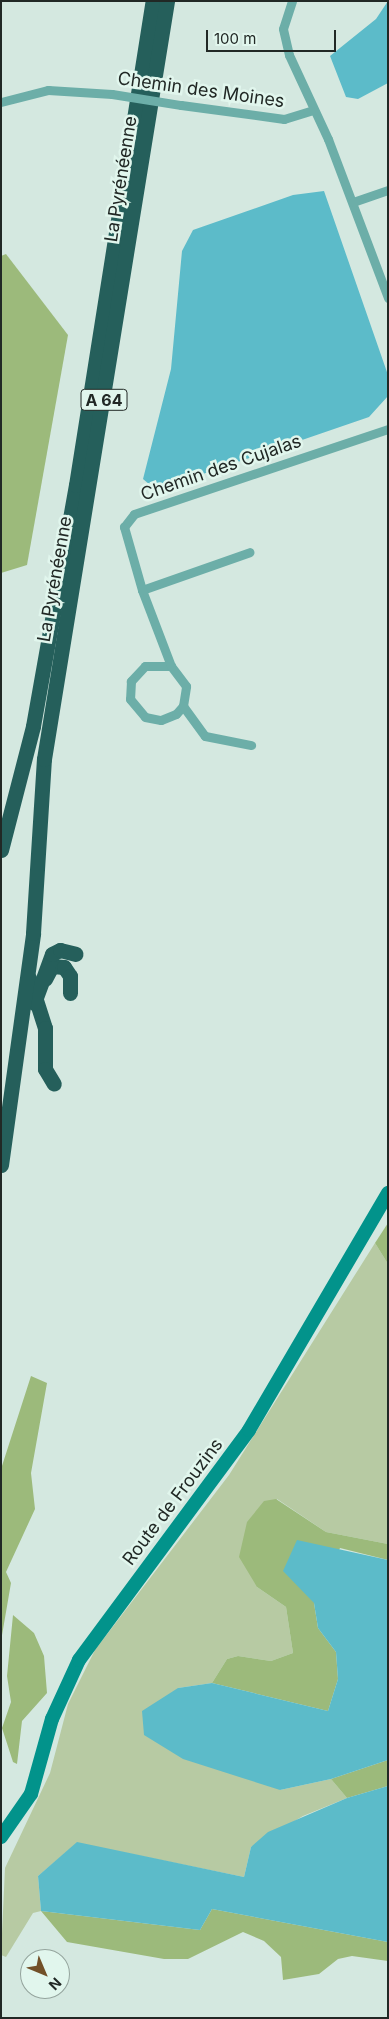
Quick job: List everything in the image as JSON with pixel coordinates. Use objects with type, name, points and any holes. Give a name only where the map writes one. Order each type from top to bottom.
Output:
[{"type":"highway","name":"La Pyrénéenne","points":[[1,850],[33,726],[76,486],[153,1]]},
{"type":"highway","name":"La Pyrénéenne","points":[[1,1165],[27,973],[44,759],[167,1]]},
{"type":"highway","points":[[54,1084],[45,1069],[45,980],[52,954],[60,950],[76,954]]},
{"type":"highway","points":[[19,1034],[52,966],[64,967],[70,976],[70,993]]},
{"type":"highway","points":[[27,973],[45,1028]]},
{"type":"main road","name":"Route de Frouzins","points":[[1,1837],[32,1794],[52,1719],[79,1660],[249,1430],[388,1193]]},
{"type":"street","name":"Chemin des Moines","points":[[1,102],[48,90],[112,94],[284,119],[311,111],[284,40],[284,20],[292,1]]},
{"type":"street","points":[[311,111],[328,139],[388,298]]},
{"type":"street","points":[[353,202],[388,190]]},
{"type":"street","name":"Chemin des Cujalas","points":[[183,706],[185,681],[171,666],[142,590],[124,527],[134,514],[388,429]]},
{"type":"street","points":[[142,590],[250,552]]},
{"type":"street","points":[[171,666],[154,663],[136,673],[130,699],[140,714],[155,720],[171,717],[183,706],[205,736],[251,745]]},
{"type":"green space","points":[[6,254],[68,335],[27,565],[1,573],[1,256]]},
{"type":"green space","points":[[388,1223],[388,1264],[375,1243]]},
{"type":"green space","points":[[375,1243],[388,1264],[388,1544],[326,1532],[277,1499],[257,1587],[286,1607],[293,1653],[271,1661],[238,1656],[227,1659],[212,1683],[178,1688],[280,1790],[331,1779],[347,1798],[303,1816],[251,1847],[244,1877],[77,1843],[38,1876],[41,1911],[33,1913],[6,1957],[1,1955],[5,1868],[50,1773],[68,1704],[95,1650],[229,1475]]},
{"type":"green space","points":[[31,1376],[47,1383],[31,1473],[35,1509],[6,1572],[11,1583],[1,1641],[1,1469]]},
{"type":"green space","points":[[276,1499],[326,1532],[388,1544],[388,1560],[340,1548],[314,1603],[318,1628],[336,1652],[338,1679],[328,1711],[212,1683],[227,1659],[238,1656],[271,1661],[293,1653],[286,1607],[257,1587],[239,1557],[247,1522],[264,1501]]},
{"type":"green space","points":[[13,1615],[34,1633],[44,1656],[47,1693],[22,1721],[17,1764],[13,1762],[2,1728],[11,1702],[7,1676]]},
{"type":"green space","points":[[388,1760],[388,1786],[347,1798],[331,1779]]},
{"type":"green space","points":[[212,1909],[388,1942],[388,1961],[352,1956],[338,1959],[319,1974],[283,1980],[281,1957],[264,1941],[243,1932],[188,1959],[164,1959],[67,1942],[41,1911],[200,1930]]},
{"type":"water","points":[[388,1],[388,83],[358,99],[346,97],[330,56],[376,19]]},
{"type":"water","points":[[324,191],[388,375],[388,396],[369,417],[156,490],[143,479],[171,369],[182,251],[193,230],[293,195]]},
{"type":"water","points":[[297,1540],[388,1560],[388,1760],[331,1779],[280,1790],[183,1759],[144,1735],[142,1711],[178,1688],[212,1683],[328,1711],[338,1679],[336,1652],[318,1628],[314,1603],[283,1571]]},
{"type":"water","points":[[388,1786],[388,1942],[212,1909],[200,1930],[41,1911],[38,1876],[77,1842],[244,1877],[251,1847],[268,1832],[347,1798]]}]
